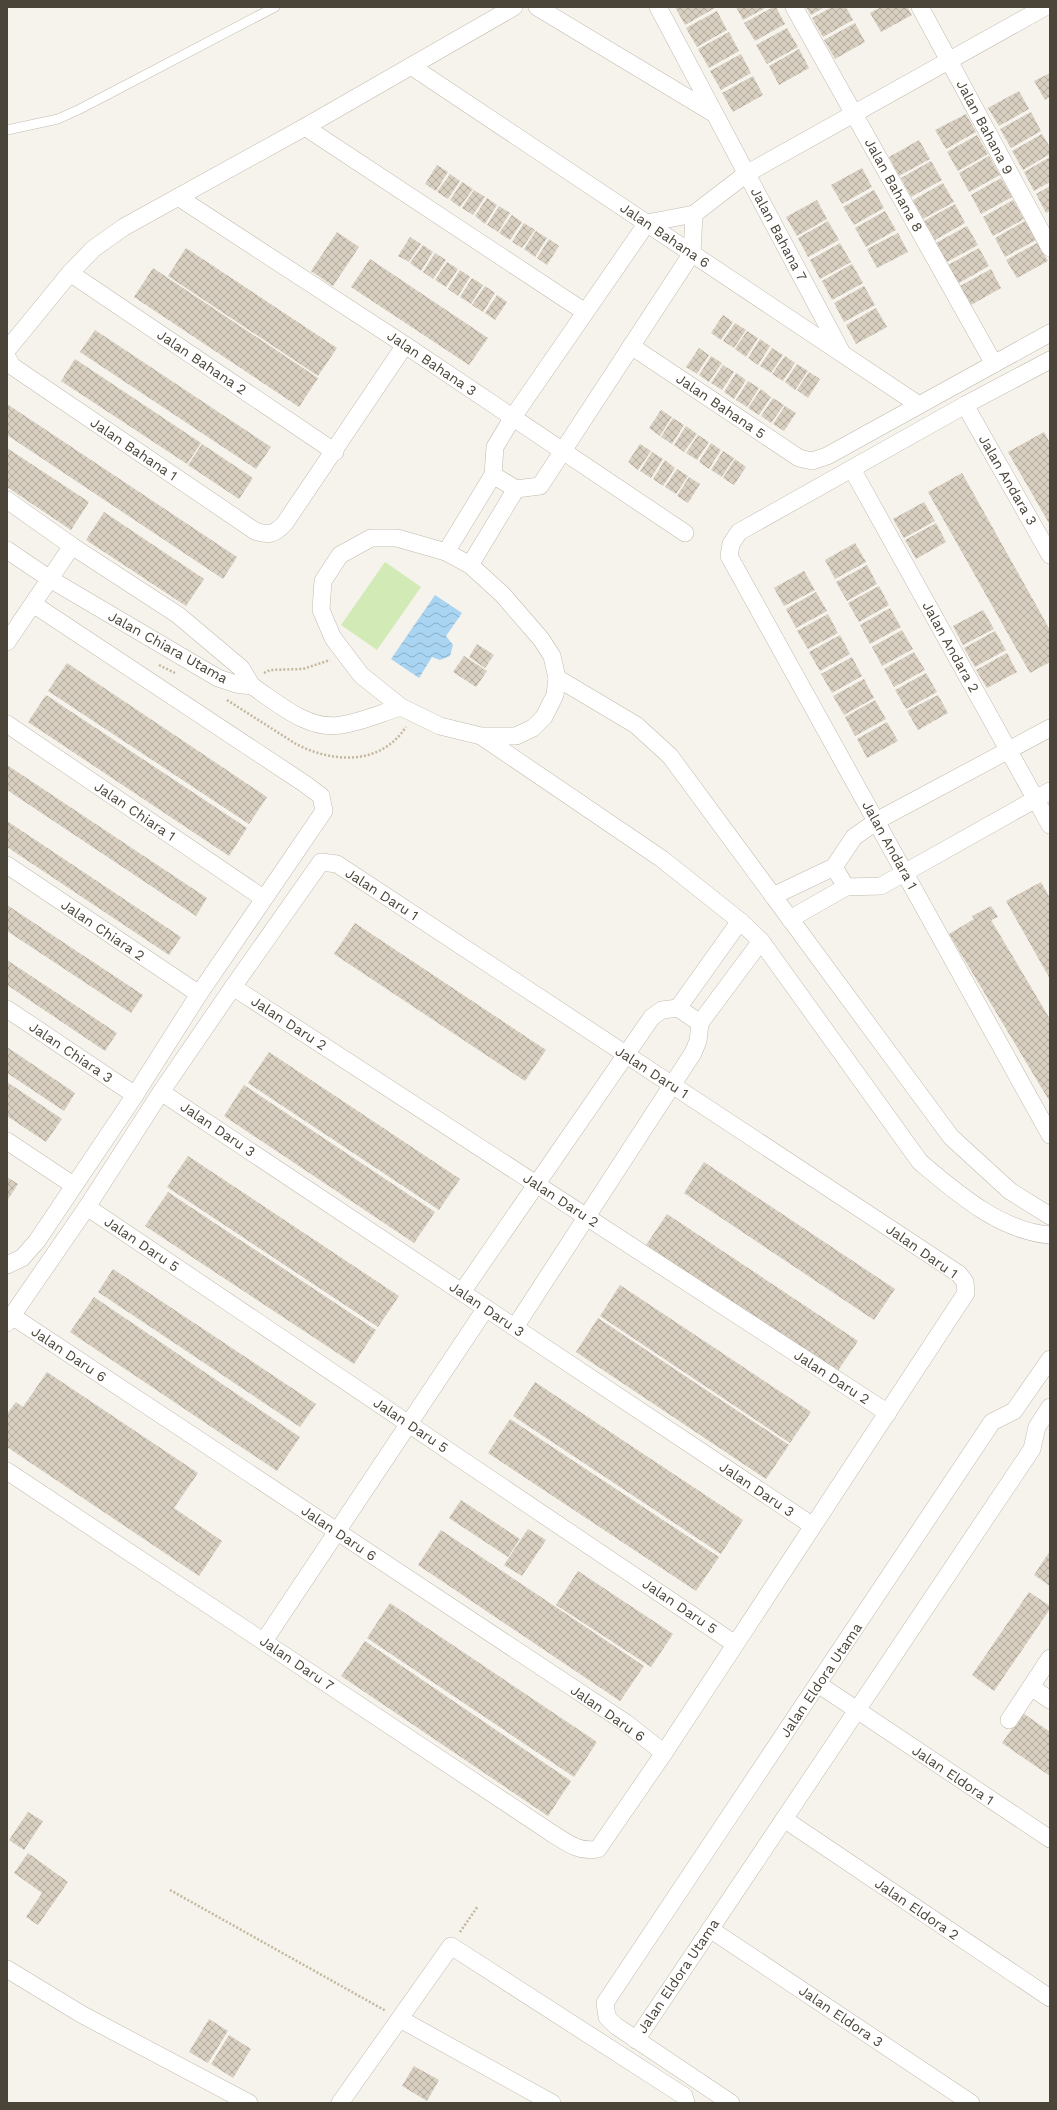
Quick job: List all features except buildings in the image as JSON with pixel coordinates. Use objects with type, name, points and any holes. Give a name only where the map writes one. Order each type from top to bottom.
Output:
[{"type":"street","points":[[7,350],[70,273],[93,249],[124,227],[305,127],[514,7]]},
{"type":"street","points":[[537,7],[714,113]]},
{"type":"street","name":"Jalan Bahana 7","points":[[658,7],[844,355]]},
{"type":"street","name":"Jalan Bahana 8","points":[[794,7],[994,364]]},
{"type":"street","name":"Jalan Bahana 9","points":[[920,7],[950,60],[1050,248]]},
{"type":"street","points":[[446,552],[493,474],[495,446],[513,417],[647,223],[694,214],[746,174],[1045,7]]},
{"type":"street","name":"Jalan Bahana 6","points":[[411,66],[919,405]]},
{"type":"street","points":[[305,127],[585,312]]},
{"type":"street","name":"Jalan Bahana 3","points":[[178,197],[405,345],[685,533]]},
{"type":"street","points":[[493,474],[516,489],[540,486],[692,253],[694,214]]},
{"type":"street","name":"Jalan Bahana 2","points":[[70,273],[334,452]]},
{"type":"street","points":[[919,405],[1050,334]]},
{"type":"street","points":[[334,452],[405,345]]},
{"type":"street","name":"Jalan Bahana 5","points":[[631,346],[799,458],[812,461],[827,456],[919,405]]},
{"type":"street","name":"Jalan Bahana 1","points":[[7,357],[12,366],[255,531],[267,535],[277,532],[285,523],[334,452]]},
{"type":"street","points":[[852,469],[965,405],[1050,360]]},
{"type":"street","name":"Jalan Andara 3","points":[[965,405],[1050,555]]},
{"type":"street","name":"Jalan Andara 1","points":[[852,469],[739,532],[731,544],[729,556],[1050,1135]]},
{"type":"street","name":"Jalan Andara 2","points":[[852,469],[1009,751],[1043,795],[1050,825]]},
{"type":"street","points":[[470,565],[516,489]]},
{"type":"street","name":"Jalan Chiara Utama","points":[[7,500],[72,546],[178,615],[241,668],[252,686]]},
{"type":"street","points":[[371,538],[398,538],[446,552],[470,565],[502,594],[541,639],[552,656],[557,678],[556,695],[544,717],[533,728],[516,736],[481,736],[440,726],[401,707],[361,675],[333,638],[321,610],[323,581],[340,554],[371,538]]},
{"type":"street","points":[[7,642],[72,546]]},
{"type":"street","name":"Jalan Chiara Utama","points":[[7,550],[50,579],[218,678],[236,684],[252,686]]},
{"type":"street","points":[[8,1266],[22,1258],[37,1241],[134,1095],[198,994],[324,811],[321,796],[33,604]]},
{"type":"street","points":[[180,655],[192,652],[196,646],[199,633]]},
{"type":"street","points":[[557,678],[636,725],[670,756],[951,1137],[1010,1191],[1050,1216]]},
{"type":"street","points":[[252,686],[300,717],[318,725],[341,726],[401,707]]},
{"type":"street","name":"Jalan Chiara 1","points":[[7,724],[264,898]]},
{"type":"street","points":[[773,896],[834,867],[854,836],[877,822],[1050,728]]},
{"type":"street","points":[[481,736],[662,859],[740,921],[761,941],[920,1162],[953,1190],[983,1210],[1014,1226],[1039,1234],[1050,1235]]},
{"type":"street","points":[[790,919],[846,887],[880,886],[1043,795]]},
{"type":"street","name":"Jalan Daru 1","points":[[233,987],[321,862],[337,864],[959,1274],[965,1282],[966,1293],[888,1413]]},
{"type":"street","name":"Jalan Chiara 2","points":[[7,865],[198,994]]},
{"type":"street","points":[[834,867],[846,887]]},
{"type":"street","points":[[678,1008],[740,921]]},
{"type":"street","points":[[515,1328],[693,1053],[698,1041],[700,1023],[761,941]]},
{"type":"street","points":[[9,1320],[87,1207],[233,987]]},
{"type":"street","name":"Jalan Daru 2","points":[[233,987],[888,1413]]},
{"type":"street","points":[[462,1292],[652,1017],[662,1010],[678,1008],[700,1023]]},
{"type":"street","name":"Jalan Chiara 3","points":[[7,1009],[134,1095]]},
{"type":"street","name":"Jalan Daru 3","points":[[162,1092],[813,1526]]},
{"type":"street","points":[[7,1141],[73,1185]]},
{"type":"street","name":"Jalan Daru 5","points":[[87,1207],[735,1644]]},
{"type":"street","points":[[264,1641],[486,1308]]},
{"type":"street","name":"Jalan Daru 6","points":[[9,1320],[337,1532],[626,1723],[664,1753]]},
{"type":"street","points":[[1037,1427],[1014,1411],[1050,1359]]},
{"type":"street","name":"Jalan Eldora Utama","points":[[1014,1411],[992,1422],[605,2003],[607,2017],[616,2026],[636,2040],[1032,1449],[1037,1427],[1050,1406]]},
{"type":"street","points":[[664,1753],[888,1413]]},
{"type":"street","name":"Jalan Daru 7","points":[[7,1471],[550,1832],[578,1849],[589,1851],[598,1849],[664,1753]]},
{"type":"street","points":[[1009,1720],[1050,1658]]},
{"type":"street","name":"Jalan Eldora 1","points":[[818,1684],[1050,1839]]},
{"type":"street","points":[[1031,1687],[1050,1700]]},
{"type":"street","name":"Jalan Eldora 2","points":[[784,1819],[1050,1998]]},
{"type":"street","name":"Jalan Eldora 3","points":[[710,1929],[971,2103]]},
{"type":"street","points":[[340,2103],[451,1946],[684,2096],[686,2103]]},
{"type":"street","points":[[7,1969],[81,2014],[249,2103]]},
{"type":"street","points":[[400,2019],[552,2103]]},
{"type":"street","points":[[636,2040],[731,2103]]},
{"type":"lane","points":[[7,130],[58,119],[80,109],[275,7]]},
{"type":"path","points":[[252,686],[270,670],[303,668],[346,656]]},
{"type":"path","points":[[170,1890],[400,2019]]},
{"type":"path","points":[[451,1946],[478,1906]]},
{"type":"green space","points":[[385,562],[421,587],[377,650],[341,625]]},
{"type":"water","points":[[435,595],[462,613],[446,636],[453,645],[450,656],[440,660],[432,657],[419,678],[391,659]]}]
